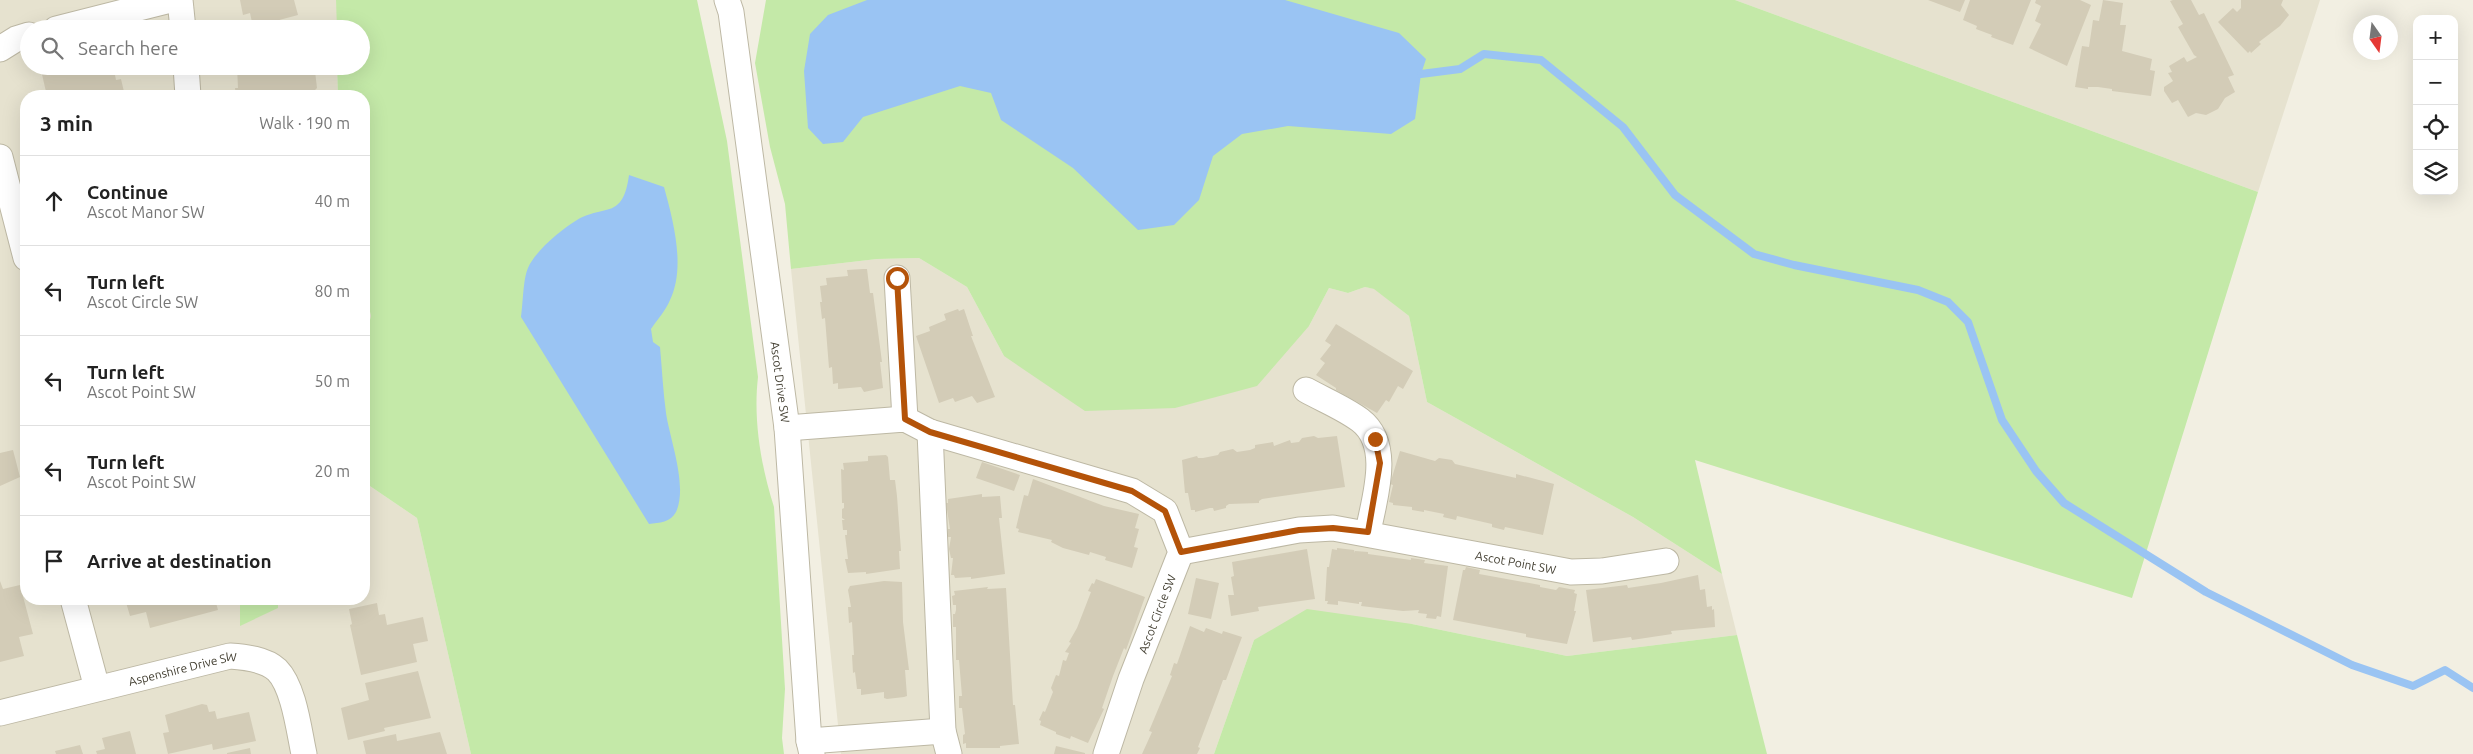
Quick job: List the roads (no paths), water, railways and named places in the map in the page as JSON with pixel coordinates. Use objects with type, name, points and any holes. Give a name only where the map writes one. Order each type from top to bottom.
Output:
[{"type":"street","points":[[92,20],[171,0]]},
{"type":"street","points":[[180,0],[182,20]]},
{"type":"street","name":"Ascot Drive SW","points":[[731,4],[787,428],[810,747]]},
{"type":"street","points":[[0,49],[20,38]]},
{"type":"street","points":[[187,75],[188,90]]},
{"type":"street","points":[[0,156],[20,234]]},
{"type":"street","points":[[897,278],[905,419]]},
{"type":"street","points":[[1306,390],[1361,421],[1375,439],[1380,463],[1368,532]]},
{"type":"street","points":[[787,428],[905,419],[930,432],[1132,491],[1165,511],[1181,552]]},
{"type":"street","points":[[810,747],[946,742],[930,432]]},
{"type":"street","name":"Ascot Point SW","points":[[1181,552],[1299,530],[1333,528],[1368,532],[1572,572],[1602,571],[1666,561]]},
{"type":"street","name":"Ascot Circle SW","points":[[1106,754],[1131,679],[1181,552]]},
{"type":"street","points":[[75,605],[97,688]]},
{"type":"street","name":"Aspenshire Drive SW","points":[[0,713],[230,656],[248,657],[276,670],[283,680],[292,700],[304,754]]},
{"type":"water","points":[[867,0],[1285,0],[1399,33],[1426,59],[1421,74],[1415,119],[1391,134],[1288,126],[1242,134],[1213,156],[1199,200],[1174,225],[1138,230],[1073,168],[1001,120],[991,93],[960,86],[863,117],[843,142],[823,144],[808,128],[804,71],[810,34],[828,15]]},
{"type":"water","points":[[629,175],[664,187],[674,229],[678,258],[675,287],[664,311],[651,329],[653,342],[660,347],[666,413],[679,476],[679,501],[676,512],[671,518],[649,524],[521,317],[526,273],[536,255],[564,229],[577,220],[617,205],[626,189]]},
{"type":"waterway","points":[[1421,74],[1460,69],[1484,54],[1541,60],[1623,127],[1675,195],[1754,254],[1794,265],[1918,290],[1948,302],[1968,322],[2002,420],[2036,471],[2064,503],[2206,592],[2352,665],[2413,686],[2445,670],[2473,688]]}]
